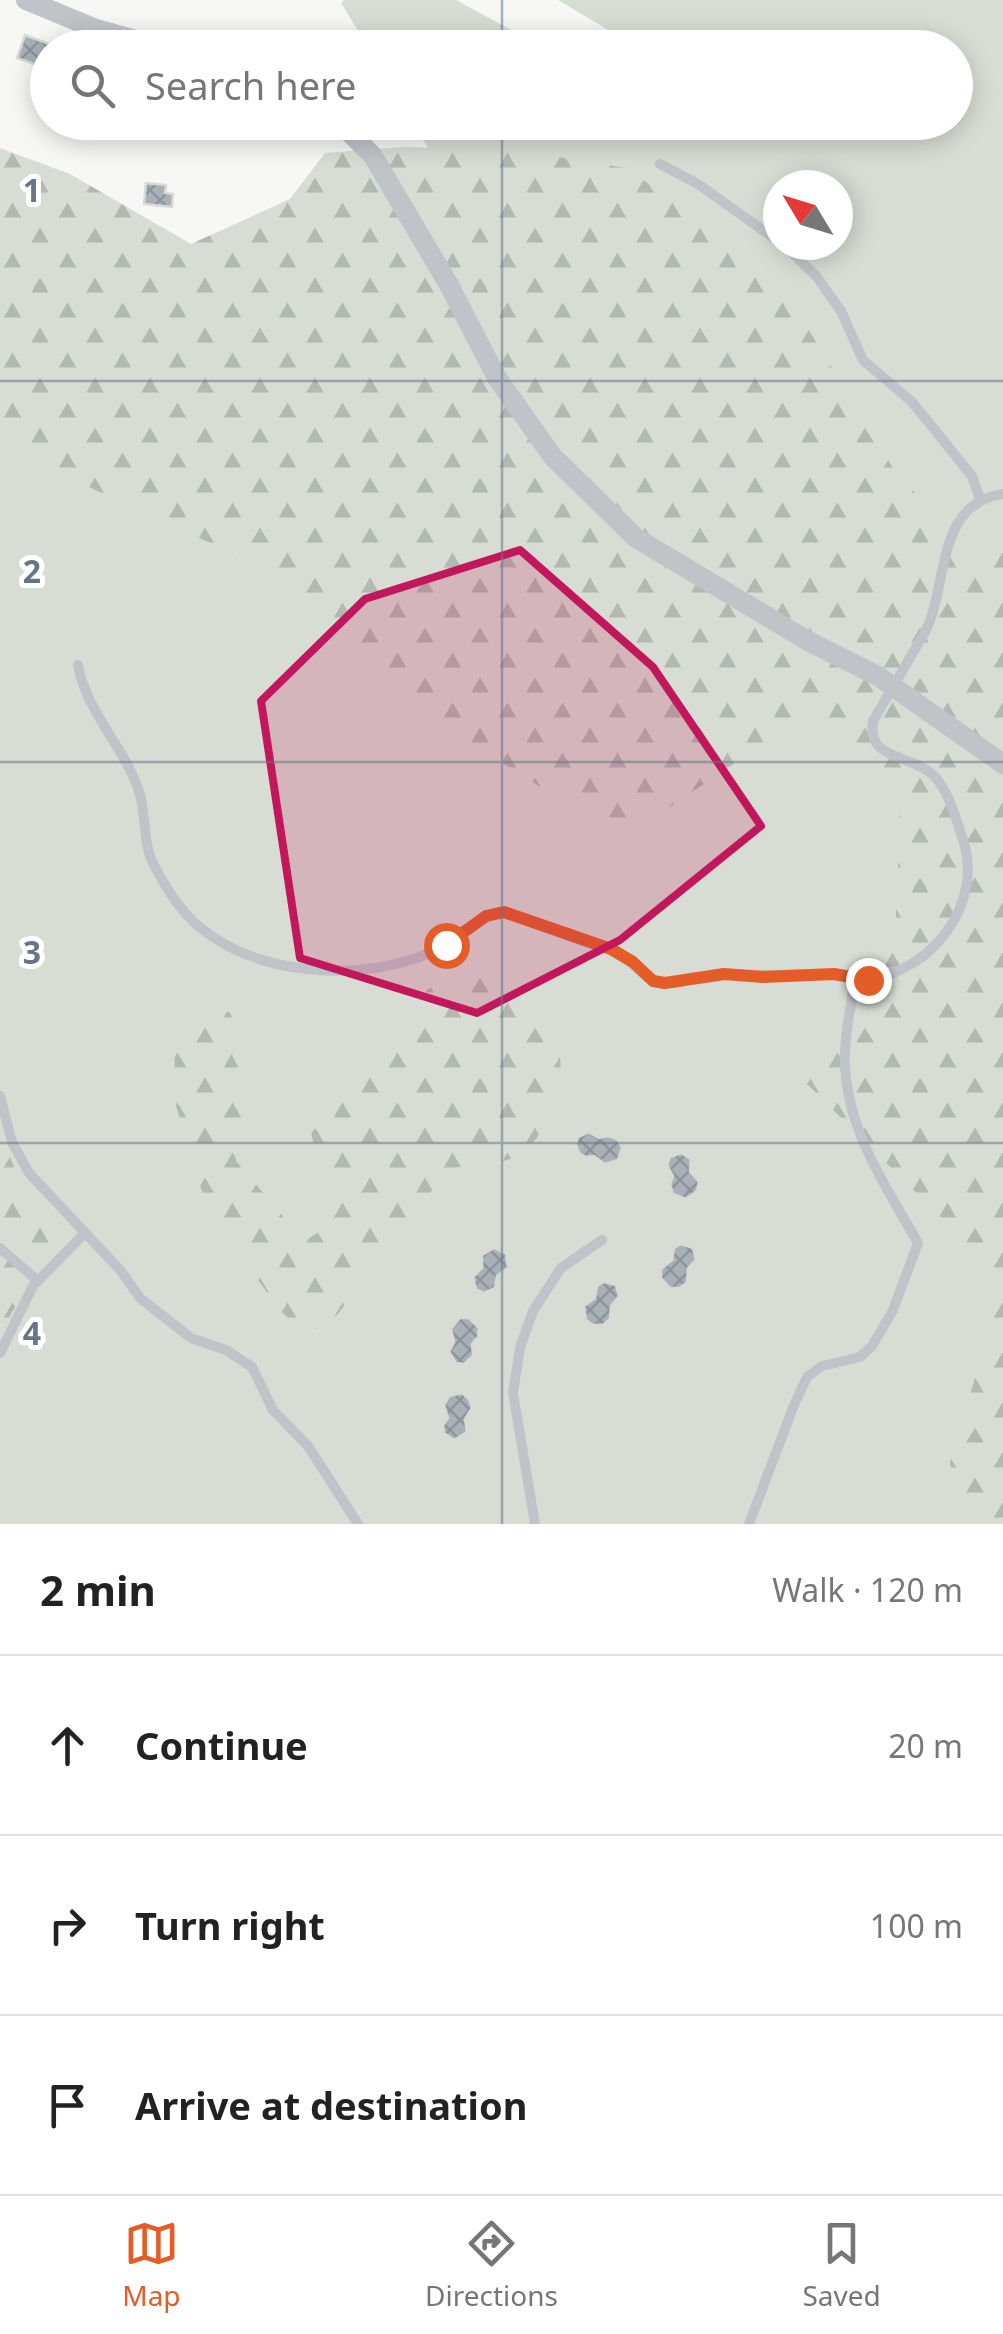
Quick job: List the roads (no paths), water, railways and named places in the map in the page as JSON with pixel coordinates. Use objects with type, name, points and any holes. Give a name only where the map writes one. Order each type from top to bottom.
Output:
[{"type":"street","points":[[26,0],[100,30]]},
{"type":"street","points":[[357,140],[373,156],[449,285],[497,378],[554,457],[636,538],[808,642],[878,676],[1003,764]]},
{"type":"lane","points":[[660,164],[698,184],[763,230]]},
{"type":"lane","points":[[799,260],[841,311],[863,360],[912,402],[972,476],[980,499]]},
{"type":"lane","points":[[78,665],[82,688],[136,782],[146,811],[150,858],[181,908],[198,926],[230,946],[302,968],[381,968],[419,958],[446,945],[486,916],[504,912],[611,949],[653,981],[665,983],[724,974],[834,974],[868,980],[901,968],[947,934],[960,910],[969,879],[964,842],[936,777],[918,764],[882,751],[872,738],[872,721],[932,619],[948,545],[959,522],[980,499],[1003,494]]},
{"type":"lane","points":[[749,1524],[807,1377],[822,1366],[860,1357],[872,1346],[894,1310],[918,1243],[867,1156],[852,1110],[844,1062],[854,980]]},
{"type":"lane","points":[[0,1096],[12,1142],[28,1173],[121,1271],[140,1298],[192,1338],[226,1350],[252,1367],[273,1410],[308,1446],[358,1524]]},
{"type":"lane","points":[[0,1353],[38,1281],[84,1234]]},
{"type":"lane","points":[[535,1524],[513,1392],[520,1348],[532,1311],[561,1268],[602,1240]]},
{"type":"lane","points":[[0,1248],[38,1281]]}]
